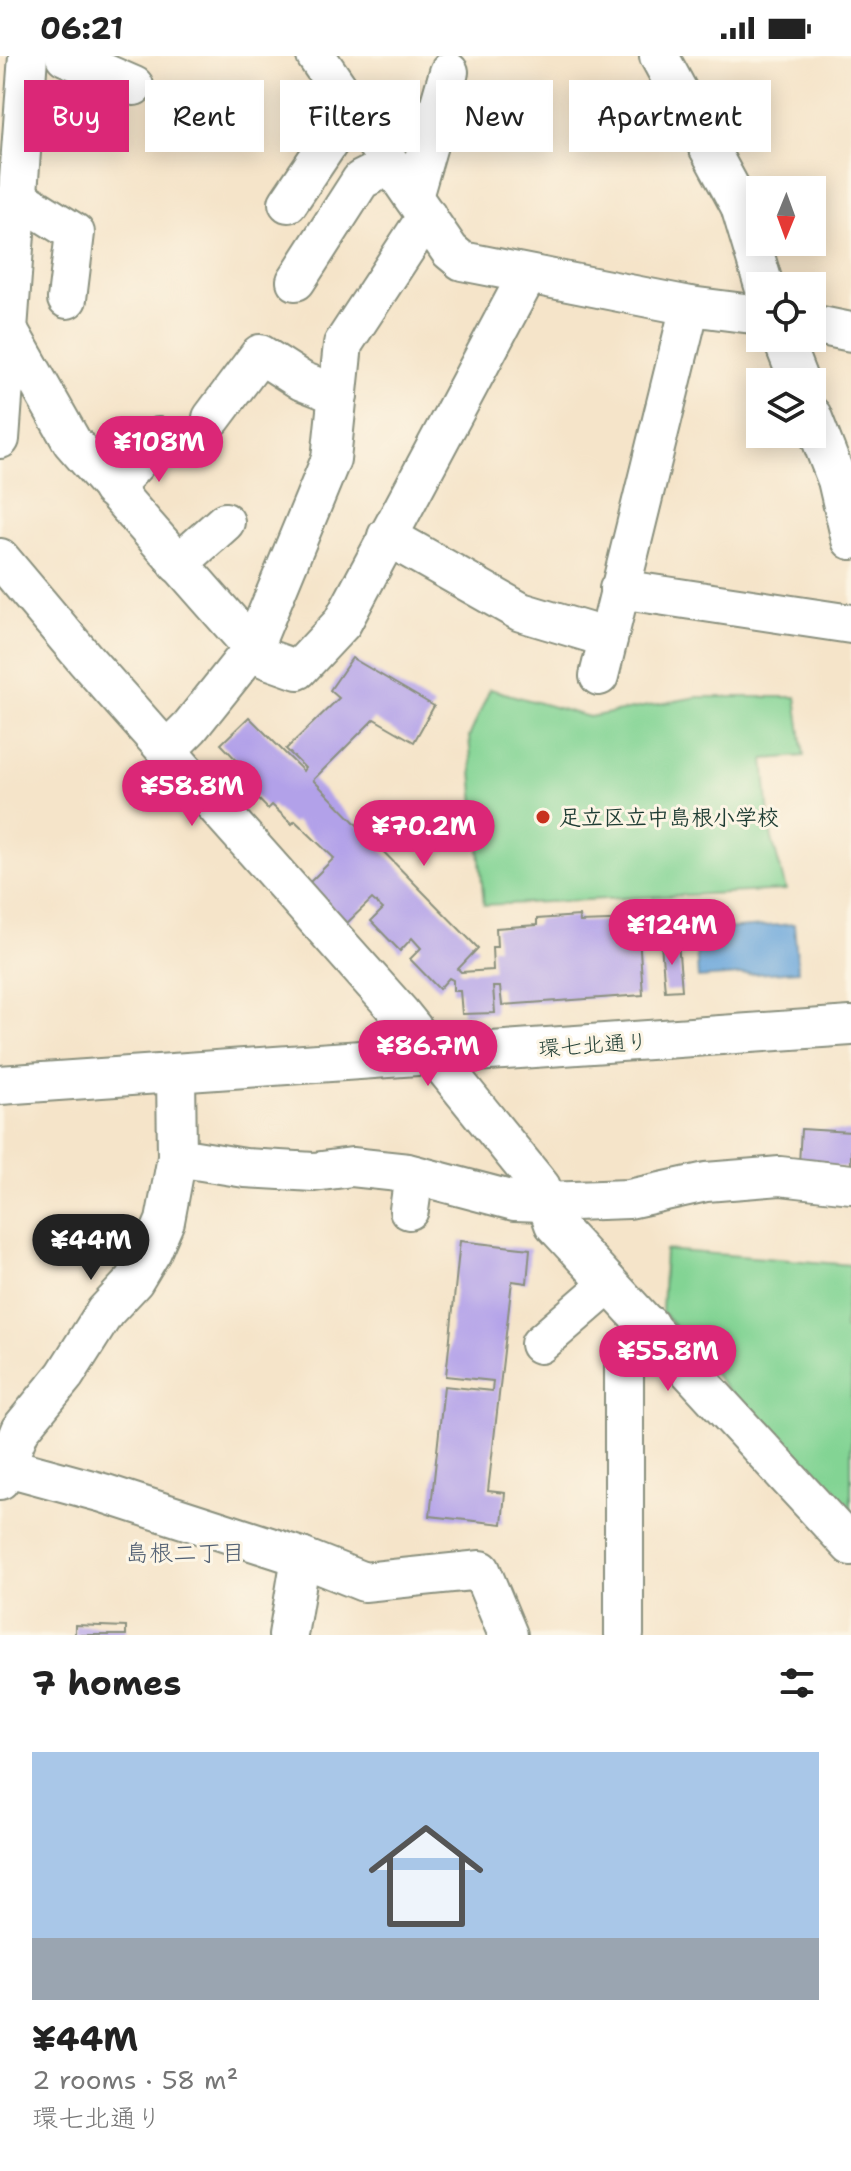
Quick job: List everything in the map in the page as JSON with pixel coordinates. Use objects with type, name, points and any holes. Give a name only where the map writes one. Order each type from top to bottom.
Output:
[{"type":"street","points":[[0,439],[6,302],[16,196],[11,125],[28,56]]},
{"type":"street","points":[[65,56],[134,86]]},
{"type":"street","points":[[316,56],[333,80]]},
{"type":"street","points":[[659,56],[740,206],[760,272]]},
{"type":"street","points":[[166,751],[190,727],[253,648],[331,459],[343,344],[420,206],[449,72]]},
{"type":"street","points":[[288,203],[322,152]]},
{"type":"street","points":[[382,152],[450,251],[462,261],[690,306],[746,313]]},
{"type":"street","points":[[296,281],[361,180],[391,165]]},
{"type":"street","points":[[16,196],[75,233],[67,299]]},
{"type":"street","points":[[6,302],[72,442],[253,648],[267,659],[298,670],[342,623],[527,276]]},
{"type":"street","points":[[599,676],[690,306]]},
{"type":"street","points":[[826,327],[851,332]]},
{"type":"street","points":[[212,418],[260,354],[302,381],[338,395]]},
{"type":"street","points":[[112,489],[159,437]]},
{"type":"street","points":[[824,448],[837,480],[851,540]]},
{"type":"street","points":[[178,564],[225,522]]},
{"type":"street","points":[[387,536],[521,612],[608,638]]},
{"type":"street","points":[[0,558],[166,751],[342,945],[541,1187],[554,1224],[851,1546]]},
{"type":"street","points":[[619,589],[851,624]]},
{"type":"street","name":"環七北通り","points":[[0,1085],[851,1026]]},
{"type":"street","points":[[176,1073],[177,1157],[165,1221],[152,1251],[134,1281],[105,1312],[65,1375],[20,1430],[2,1470],[301,1557],[364,1582],[481,1570],[508,1635]]},
{"type":"street","points":[[177,1157],[245,1168],[314,1172],[352,1167],[412,1192],[514,1201],[629,1199],[706,1182],[780,1176],[851,1184]]},
{"type":"street","points":[[540,1344],[608,1285]]},
{"type":"street","points":[[624,1635],[624,1364],[649,1325]]},
{"type":"street","points":[[288,1635],[301,1557]]},
{"type":"green space","points":[[490,689],[589,717],[697,697],[796,697],[804,756],[764,759],[770,831],[786,890],[484,905],[469,737]]},
{"type":"green space","points":[[665,1250],[851,1265],[844,1329],[851,1332],[851,1520],[778,1437],[748,1414],[662,1312]]},
{"type":"water","points":[[794,924],[798,971],[698,978],[695,931]]},
{"type":"building","points":[[352,658],[434,706],[414,742],[374,719],[313,780],[478,948],[458,969],[461,972],[493,970],[492,947],[497,947],[496,928],[537,925],[537,919],[579,916],[580,922],[638,920],[643,995],[502,1005],[500,987],[493,987],[495,1013],[462,1014],[460,991],[453,991],[453,980],[449,978],[439,989],[410,959],[421,948],[412,938],[400,951],[371,921],[383,909],[372,899],[347,923],[308,884],[334,858],[295,821],[292,824],[272,805],[268,809],[242,782],[250,774],[221,744],[249,717],[303,771],[305,768],[286,749],[339,698],[330,690]]},
{"type":"building","points":[[678,942],[682,990],[665,991],[661,944]]},
{"type":"building","points":[[801,1129],[851,1132],[851,1168],[799,1164]]},
{"type":"building","points":[[460,1241],[530,1249],[527,1283],[512,1281],[488,1491],[505,1493],[502,1524],[430,1516],[444,1386],[492,1391],[493,1381],[446,1376]]},
{"type":"building","points":[[75,1625],[126,1627],[126,1635],[75,1635]]},
{"type":"place","name":"足立区立中島根小学校","points":[[543,817]]},
{"type":"district","name":"島根二丁目","points":[[185,1553]]}]
